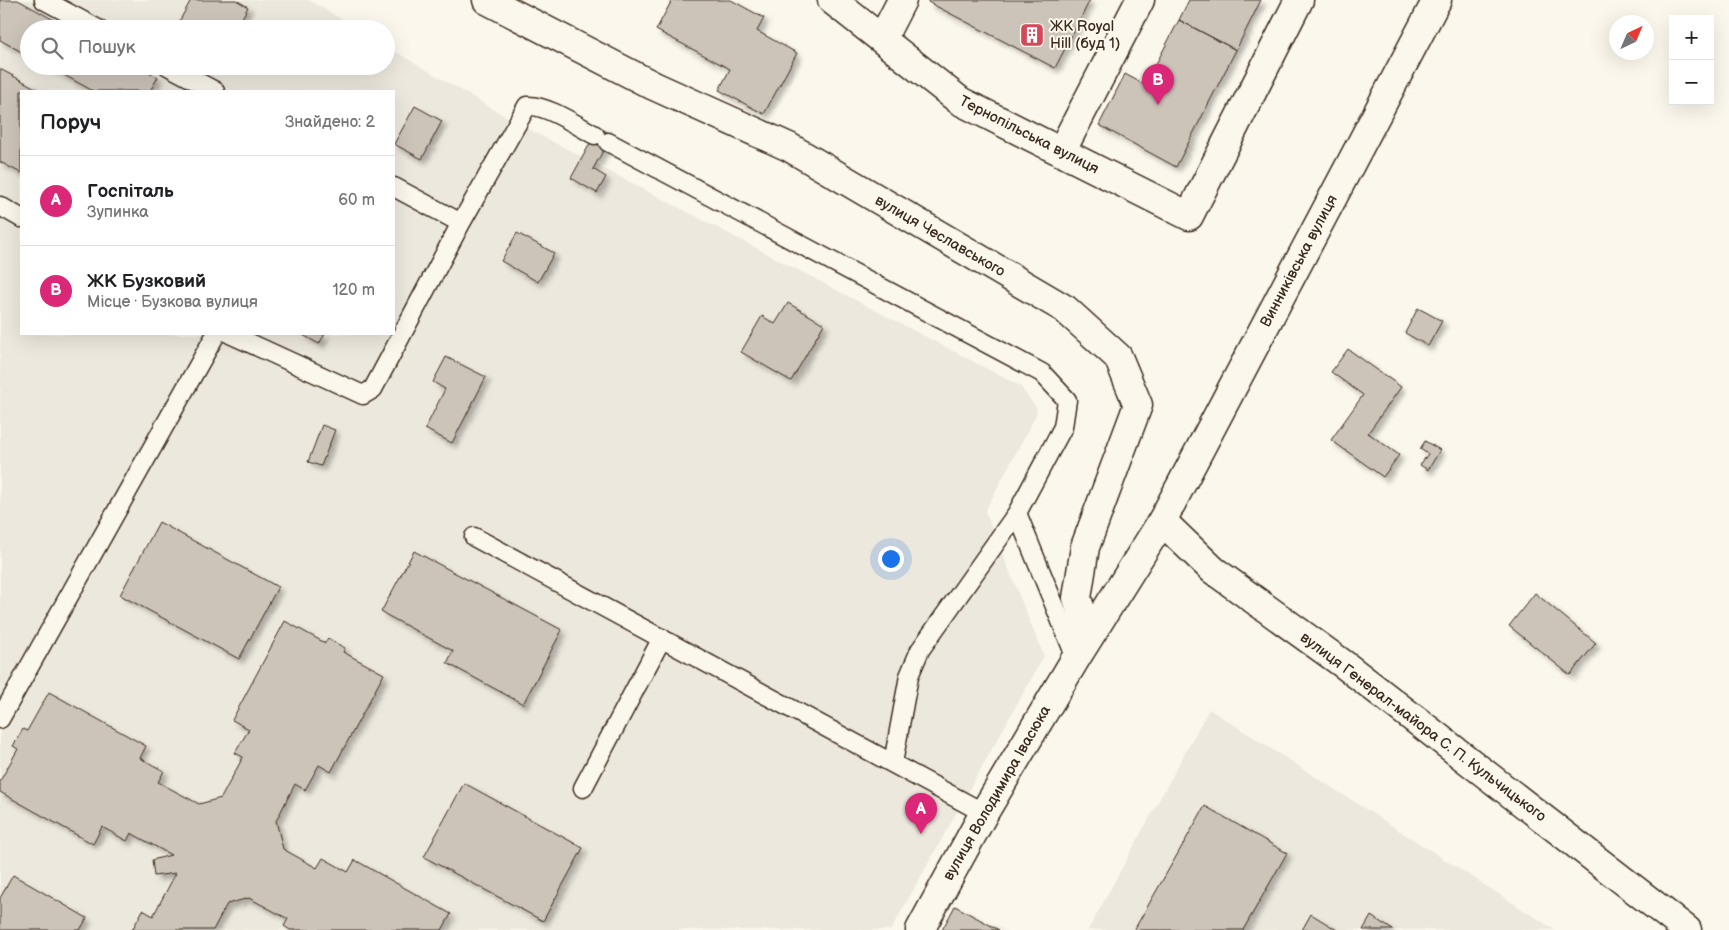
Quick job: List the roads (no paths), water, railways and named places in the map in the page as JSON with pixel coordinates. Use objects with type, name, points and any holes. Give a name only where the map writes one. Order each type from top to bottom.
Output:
[{"type":"street","name":"вулиця Чеславського","points":[[487,0],[654,86],[790,148],[1065,309],[1118,356],[1138,405],[1085,547],[1077,598],[1082,647]]},
{"type":"street","name":"Тернопільська вулиця","points":[[832,0],[960,101],[1190,216],[1299,0]]},
{"type":"street","points":[[882,39],[902,0]]},
{"type":"street","points":[[1061,152],[1140,0]]},
{"type":"street","name":"Винниківська вулиця","points":[[1082,647],[1162,521],[1437,0]]},
{"type":"street","name":"вулиця Генерал-майора С. П. Кульчицького","points":[[1162,521],[1214,570],[1346,666],[1687,930]]},
{"type":"street","name":"вулиця Володимира Івасюка","points":[[920,930],[984,813],[1082,647]]},
{"type":"lane","points":[[44,0],[81,20]]},
{"type":"lane","points":[[185,75],[213,90]]},
{"type":"lane","points":[[232,335],[363,395],[373,389],[461,223],[527,106],[534,105],[1042,373],[1067,400],[1063,426],[1017,513],[920,650],[909,676],[893,763]]},
{"type":"lane","points":[[395,188],[461,223]]},
{"type":"lane","points":[[0,206],[20,217]]},
{"type":"lane","points":[[0,719],[215,335]]},
{"type":"lane","points":[[1017,513],[1082,647]]},
{"type":"lane","points":[[474,537],[984,813]]},
{"type":"lane","points":[[583,788],[662,638]]},
{"type":"place","name":"ЖК Royal Hill (буд 1)","points":[[1032,35]]},
{"type":"place","name":"ЖК Бузковий","points":[[1158,105]]},
{"type":"place","name":"Госпіталь","points":[[921,834]]}]
